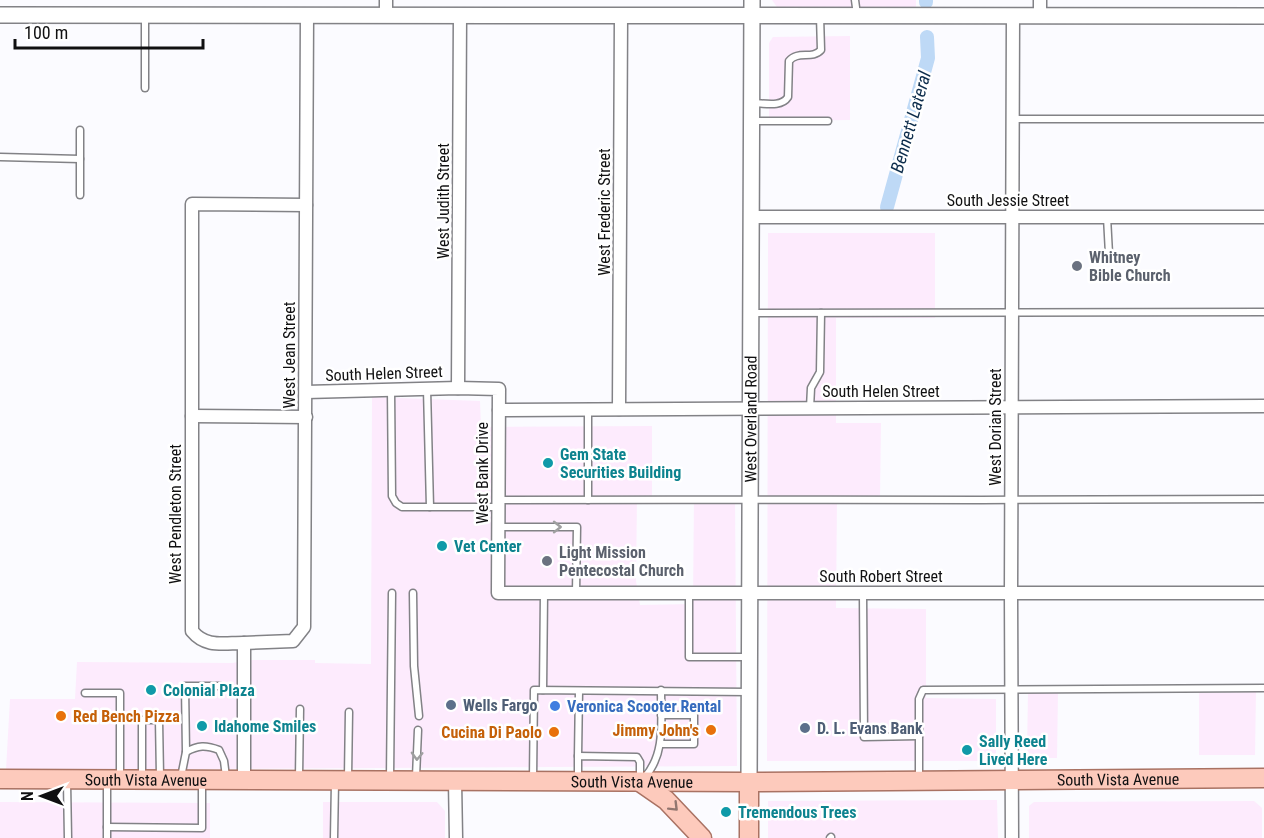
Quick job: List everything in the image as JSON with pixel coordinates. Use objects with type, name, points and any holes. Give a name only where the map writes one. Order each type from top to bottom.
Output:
[{"type":"main road","name":"South Vista Avenue","points":[[0,780],[749,783],[1264,778]]},
{"type":"main road","points":[[640,782],[666,800],[702,838]]},
{"type":"main road","name":"West Overland Road","points":[[749,783],[749,838]]},
{"type":"street","points":[[1040,0],[1040,16]]},
{"type":"street","points":[[0,15],[307,15],[386,8],[460,15],[621,16],[752,8],[820,16],[856,8],[1013,16],[1264,16]]},
{"type":"street","name":"West Overland Road","points":[[749,783],[752,8]]},
{"type":"street","name":"West Jean Street","points":[[244,644],[293,641],[304,627],[307,15]]},
{"type":"street","name":"West Judith Street","points":[[458,388],[460,15]]},
{"type":"street","name":"West Frederic Street","points":[[619,409],[621,16]]},
{"type":"street","name":"West Dorian Street","points":[[1012,838],[1013,16]]},
{"type":"street","name":"West Pendleton Street","points":[[244,644],[210,644],[199,639],[192,631],[192,204],[306,205]]},
{"type":"street","name":"South Jessie Street","points":[[751,217],[1264,217]]},
{"type":"street","name":"South Helen Street","points":[[306,392],[427,388],[499,389]]},
{"type":"street","name":"West Bank Drive","points":[[498,593],[499,389]]},
{"type":"street","name":"South Helen Street","points":[[499,410],[1264,406]]},
{"type":"street","points":[[192,416],[306,417]]},
{"type":"street","name":"South Robert Street","points":[[498,593],[1264,593]]},
{"type":"street","points":[[235,780],[244,644]]},
{"type":"street","points":[[455,781],[456,838]]},
{"type":"lane","points":[[145,15],[145,88]]},
{"type":"lane","points":[[752,103],[780,104],[788,97],[791,57],[815,55],[821,50],[820,16]]},
{"type":"lane","points":[[1013,119],[1264,119]]},
{"type":"lane","points":[[752,121],[828,121]]},
{"type":"lane","points":[[80,130],[80,195]]},
{"type":"lane","points":[[0,157],[80,159]]},
{"type":"lane","points":[[1107,217],[1109,254]]},
{"type":"lane","points":[[751,313],[1264,312]]},
{"type":"lane","points":[[810,408],[811,388],[820,372],[821,313]]},
{"type":"lane","points":[[427,388],[430,507]]},
{"type":"lane","points":[[391,390],[392,496],[402,507],[588,500],[1264,499]]},
{"type":"lane","points":[[588,409],[588,500]]},
{"type":"lane","points":[[498,527],[577,527],[576,593]]},
{"type":"lane","points":[[390,781],[392,593]]},
{"type":"lane","points":[[413,593],[419,716]]},
{"type":"lane","points":[[543,690],[544,593]]},
{"type":"lane","points":[[689,593],[689,657],[750,657]]},
{"type":"lane","points":[[863,593],[864,737],[919,736]]},
{"type":"lane","points":[[181,780],[186,752],[185,686],[220,686]]},
{"type":"lane","points":[[919,781],[919,699],[923,690],[1264,688]]},
{"type":"lane","points":[[533,781],[534,690],[750,692]]},
{"type":"lane","points":[[640,782],[654,762],[661,744],[661,690]]},
{"type":"lane","points":[[578,782],[579,691]]},
{"type":"lane","points":[[85,693],[120,693],[107,838]]},
{"type":"lane","points":[[298,781],[300,709]]},
{"type":"lane","points":[[334,838],[349,712]]},
{"type":"lane","points":[[661,715],[694,715],[694,744],[661,744]]},
{"type":"lane","points":[[142,720],[159,720],[151,780],[142,720]]},
{"type":"lane","points":[[416,781],[418,730]]},
{"type":"lane","points":[[186,752],[196,746],[209,746],[219,750],[235,780]]},
{"type":"lane","points":[[578,756],[637,757],[640,762],[640,782]]},
{"type":"lane","points":[[67,780],[68,838]]},
{"type":"lane","points":[[107,827],[202,828],[202,780]]},
{"type":"shaded area","points":[[772,0],[916,0],[916,7],[777,7]]},
{"type":"shaded area","points":[[850,36],[850,120],[769,121],[769,43],[773,37]]},
{"type":"shaded area","points":[[768,233],[935,233],[935,318],[836,318],[836,423],[881,423],[880,498],[837,498],[836,608],[926,609],[926,698],[996,699],[996,761],[767,761]]},
{"type":"shaded area","points":[[372,397],[480,401],[481,427],[652,426],[652,497],[637,497],[636,581],[640,605],[693,604],[694,497],[735,497],[737,766],[6,770],[10,699],[75,699],[77,662],[232,663],[253,660],[315,660],[315,663],[371,664]]},
{"type":"shaded area","points":[[1256,692],[1255,755],[1199,755],[1199,693]]},
{"type":"shaded area","points":[[1028,693],[1058,693],[1057,758],[1033,758],[1027,750]]},
{"type":"shaded area","points":[[997,800],[998,838],[768,838],[768,801]]},
{"type":"shaded area","points":[[1254,801],[1262,808],[1262,838],[1029,838],[1029,806],[1034,802]]},
{"type":"shaded area","points":[[0,802],[210,803],[210,838],[0,838]]},
{"type":"shaded area","points":[[323,802],[437,802],[445,811],[445,838],[323,838]]},
{"type":"waterway","name":"Bennett Lateral","points":[[887,207],[928,58],[927,37]]},
{"type":"place","name":"Whitney Bible Church","points":[[1077,266]]},
{"type":"place","name":"Gem State Securities Building","points":[[548,463]]},
{"type":"place","name":"Vet Center","points":[[442,546]]},
{"type":"place","name":"Light Mission Pentecostal Church","points":[[547,561]]},
{"type":"place","name":"Colonial Plaza","points":[[151,690]]},
{"type":"place","name":"Wells Fargo","points":[[451,705]]},
{"type":"place","name":"Veronica Scooter Rental","points":[[555,706]]},
{"type":"place","name":"Red Bench Pizza","points":[[61,716]]},
{"type":"place","name":"Idahome Smiles","points":[[202,726]]},
{"type":"place","name":"D. L. Evans Bank","points":[[805,728]]},
{"type":"place","name":"Jimmy John's","points":[[711,730]]},
{"type":"place","name":"Cucina Di Paolo","points":[[554,732]]},
{"type":"place","name":"Sally Reed Lived Here","points":[[967,750]]},
{"type":"place","name":"Tremendous Trees","points":[[726,812]]}]
